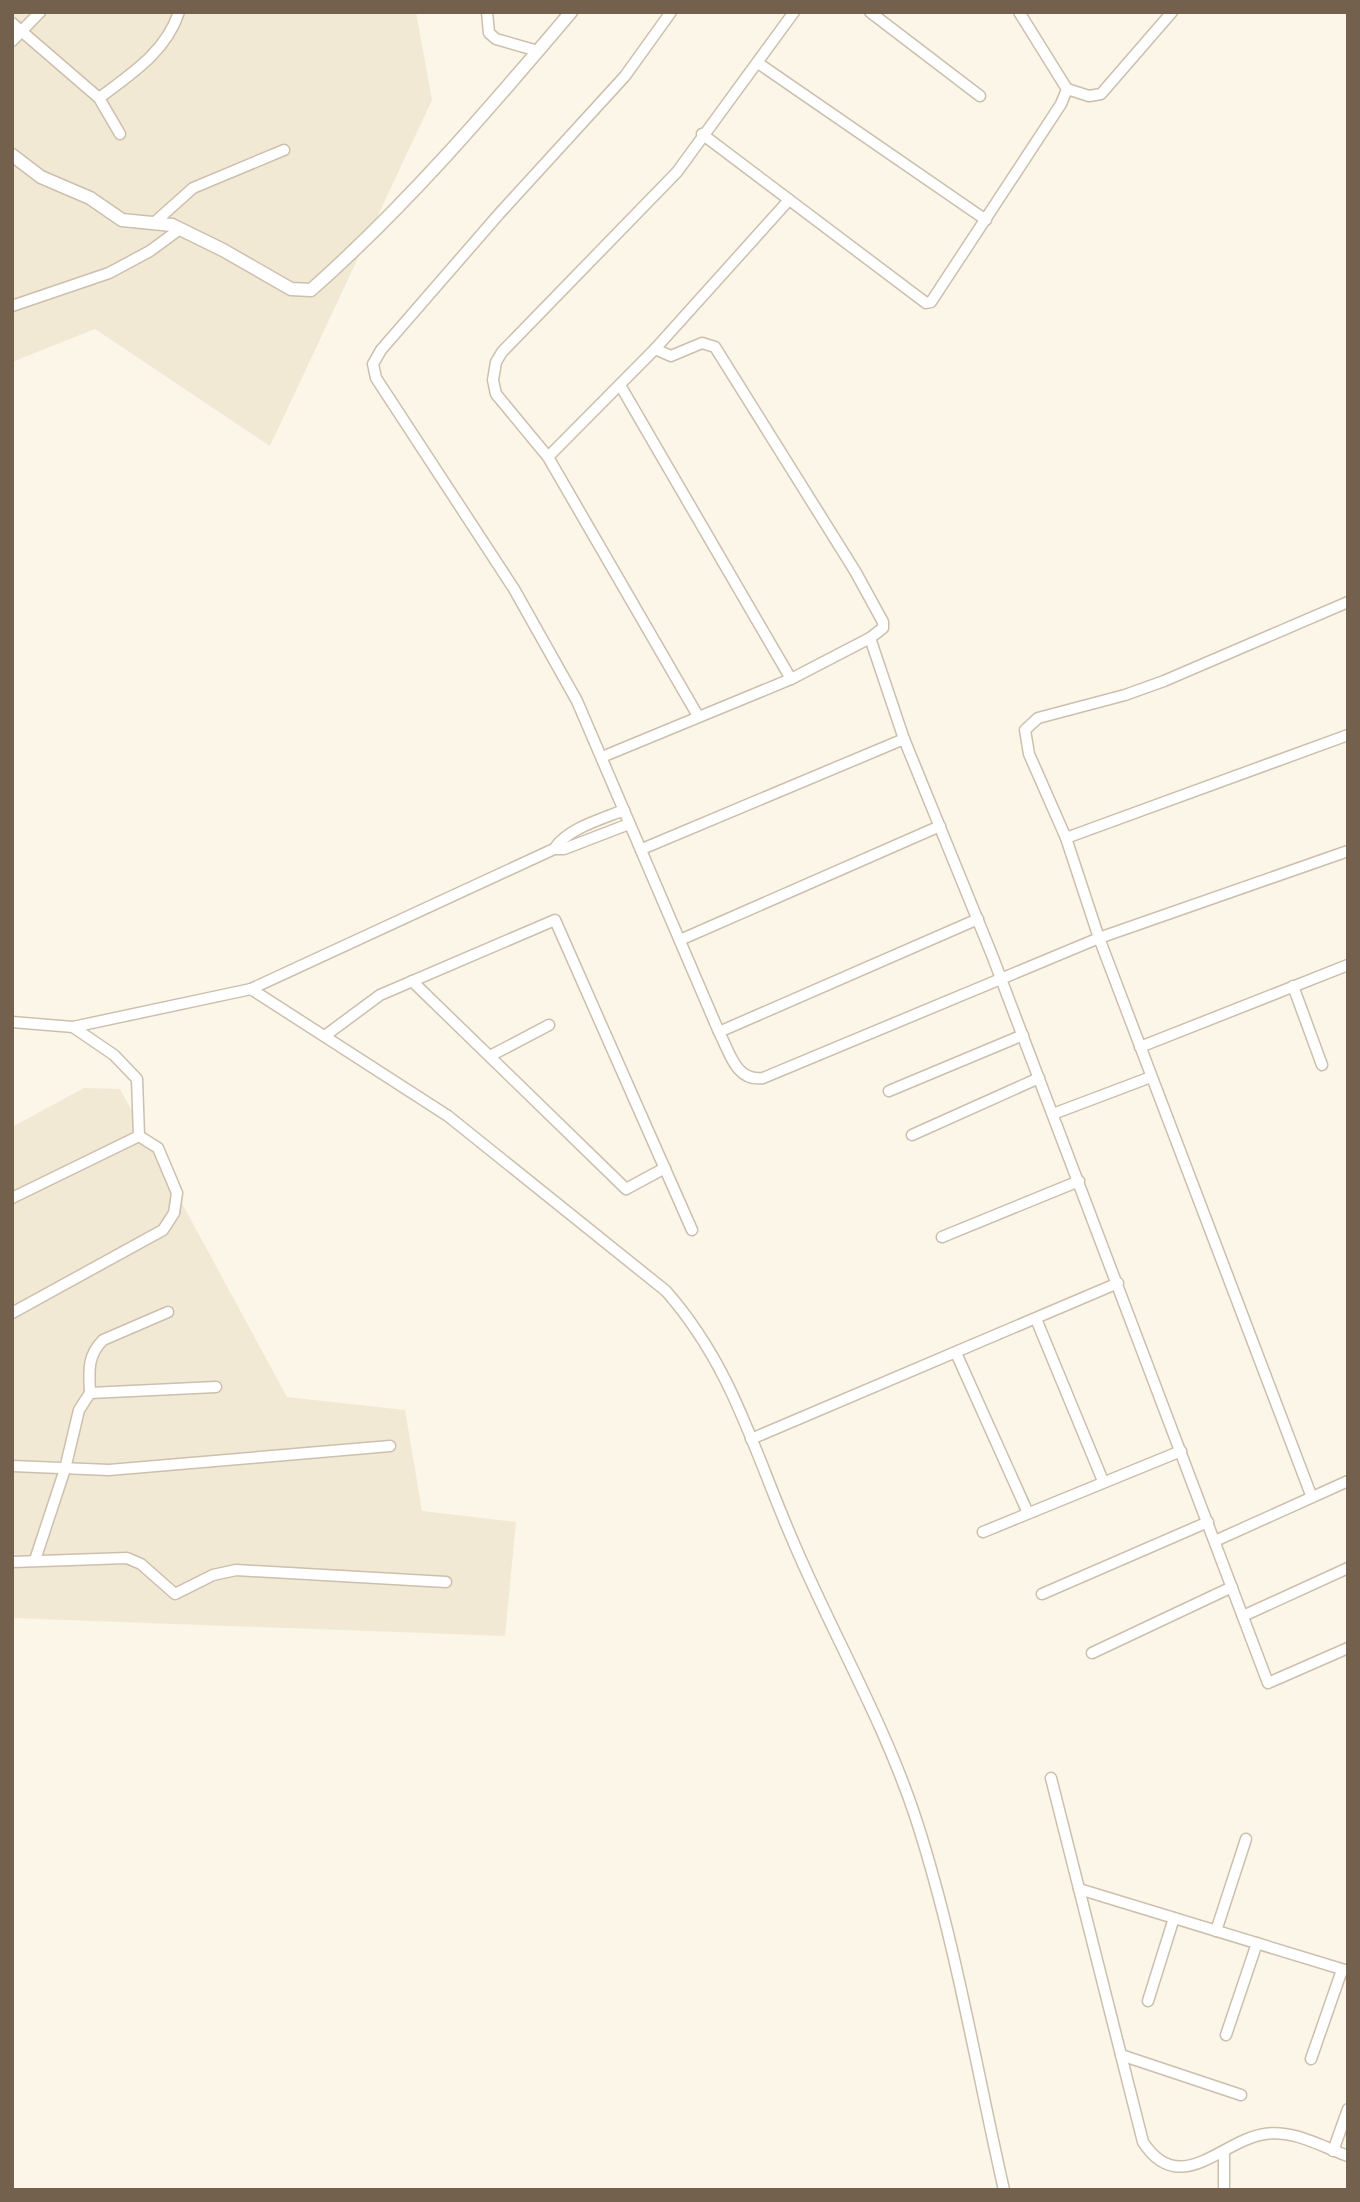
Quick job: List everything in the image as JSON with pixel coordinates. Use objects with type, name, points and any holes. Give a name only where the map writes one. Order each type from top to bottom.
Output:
[{"type":"street","points":[[12,41],[40,12]]},
{"type":"street","points":[[99,99],[154,55],[175,24],[179,12]]},
{"type":"street","points":[[487,12],[489,33],[496,38],[538,51]]},
{"type":"street","points":[[12,155],[41,177],[90,198],[122,220],[156,221],[180,229],[290,289],[311,290],[342,263],[470,130],[571,12]]},
{"type":"street","points":[[671,12],[625,76],[499,214],[381,350],[373,365],[376,378],[514,589],[577,701],[719,1032],[742,1075],[752,1080],[763,1078],[1099,938],[1348,851]]},
{"type":"street","points":[[698,716],[548,457],[496,394],[493,380],[496,362],[677,172],[793,12]]},
{"type":"street","points":[[870,12],[980,96]]},
{"type":"street","points":[[1018,12],[1067,89],[1089,96],[1101,94],[1172,12]]},
{"type":"street","points":[[12,23],[99,99],[120,134]]},
{"type":"street","points":[[758,63],[986,220]]},
{"type":"street","points":[[702,134],[926,303],[937,298],[1061,104],[1067,89]]},
{"type":"street","points":[[156,221],[193,188],[284,150]]},
{"type":"street","points":[[548,457],[655,349],[789,200]]},
{"type":"street","points":[[12,306],[30,303],[109,273],[150,251],[180,229]]},
{"type":"street","points":[[602,757],[791,679],[870,638],[883,628],[883,621],[855,571],[715,348],[702,343],[671,356],[655,349]]},
{"type":"street","points":[[620,386],[791,679]]},
{"type":"street","points":[[1311,1495],[1099,938],[1066,838],[1029,754],[1026,730],[1030,723],[1050,713],[1151,686],[1348,602]]},
{"type":"street","points":[[870,638],[904,739],[1023,1035],[1268,1683],[1348,1648]]},
{"type":"street","points":[[1066,838],[1348,735]]},
{"type":"street","points":[[642,849],[904,739]]},
{"type":"street","points":[[554,849],[560,840],[573,832],[624,810]]},
{"type":"street","points":[[12,1021],[73,1027],[251,989],[554,849],[564,849],[629,824]]},
{"type":"street","points":[[680,940],[940,826]]},
{"type":"street","points":[[719,1032],[978,919]]},
{"type":"street","points":[[326,1035],[380,995],[555,920],[692,1230]]},
{"type":"street","points":[[1140,1047],[1348,965]]},
{"type":"street","points":[[412,981],[626,1188],[665,1168]]},
{"type":"street","points":[[1293,986],[1322,1065]]},
{"type":"street","points":[[251,989],[448,1116],[666,1291],[696,1325],[722,1370],[791,1537],[896,1765],[916,1820],[947,1937],[1004,2190]]},
{"type":"street","points":[[490,1056],[549,1025]]},
{"type":"street","points":[[73,1027],[114,1055],[137,1079],[139,1136]]},
{"type":"street","points":[[889,1091],[1023,1035]]},
{"type":"street","points":[[1053,1114],[1151,1077]]},
{"type":"street","points":[[912,1136],[1039,1078]]},
{"type":"street","points":[[12,1198],[139,1136]]},
{"type":"street","points":[[12,1313],[163,1230],[174,1213],[177,1193],[158,1147],[139,1136]]},
{"type":"street","points":[[942,1237],[1079,1181]]},
{"type":"street","points":[[751,1439],[1118,1283]]},
{"type":"street","points":[[35,1560],[65,1469],[79,1410],[90,1393],[88,1366],[96,1347],[103,1340],[168,1312]]},
{"type":"street","points":[[1035,1318],[1103,1481]]},
{"type":"street","points":[[956,1353],[1028,1513]]},
{"type":"street","points":[[90,1393],[216,1387]]},
{"type":"street","points":[[12,1466],[109,1470],[390,1446]]},
{"type":"street","points":[[984,1532],[1181,1451]]},
{"type":"street","points":[[1215,1541],[1311,1495],[1348,1481]]},
{"type":"street","points":[[1042,1594],[1208,1522]]},
{"type":"street","points":[[12,1562],[127,1558],[141,1564],[175,1594],[213,1575],[236,1570],[446,1582]]},
{"type":"street","points":[[1243,1616],[1348,1568]]},
{"type":"street","points":[[1092,1653],[1232,1587]]},
{"type":"street","points":[[1051,1778],[1143,2142],[1157,2160],[1165,2165],[1182,2166],[1213,2159],[1249,2138],[1267,2133],[1294,2136],[1348,2156]]},
{"type":"street","points":[[1216,1931],[1246,1839]]},
{"type":"street","points":[[1079,1889],[1345,1970],[1311,2059]]},
{"type":"street","points":[[1148,2001],[1174,1918]]},
{"type":"street","points":[[1226,2035],[1256,1943]]},
{"type":"street","points":[[1121,2055],[1241,2095]]},
{"type":"street","points":[[1333,2151],[1348,2109]]},
{"type":"street","points":[[1224,2153],[1224,2190]]},
{"type":"shaded area","points":[[12,12],[416,12],[432,100],[270,446],[95,329],[12,362]]},
{"type":"shaded area","points":[[84,1088],[120,1089],[287,1397],[405,1410],[422,1511],[516,1522],[505,1636],[12,1618],[12,1127]]}]
